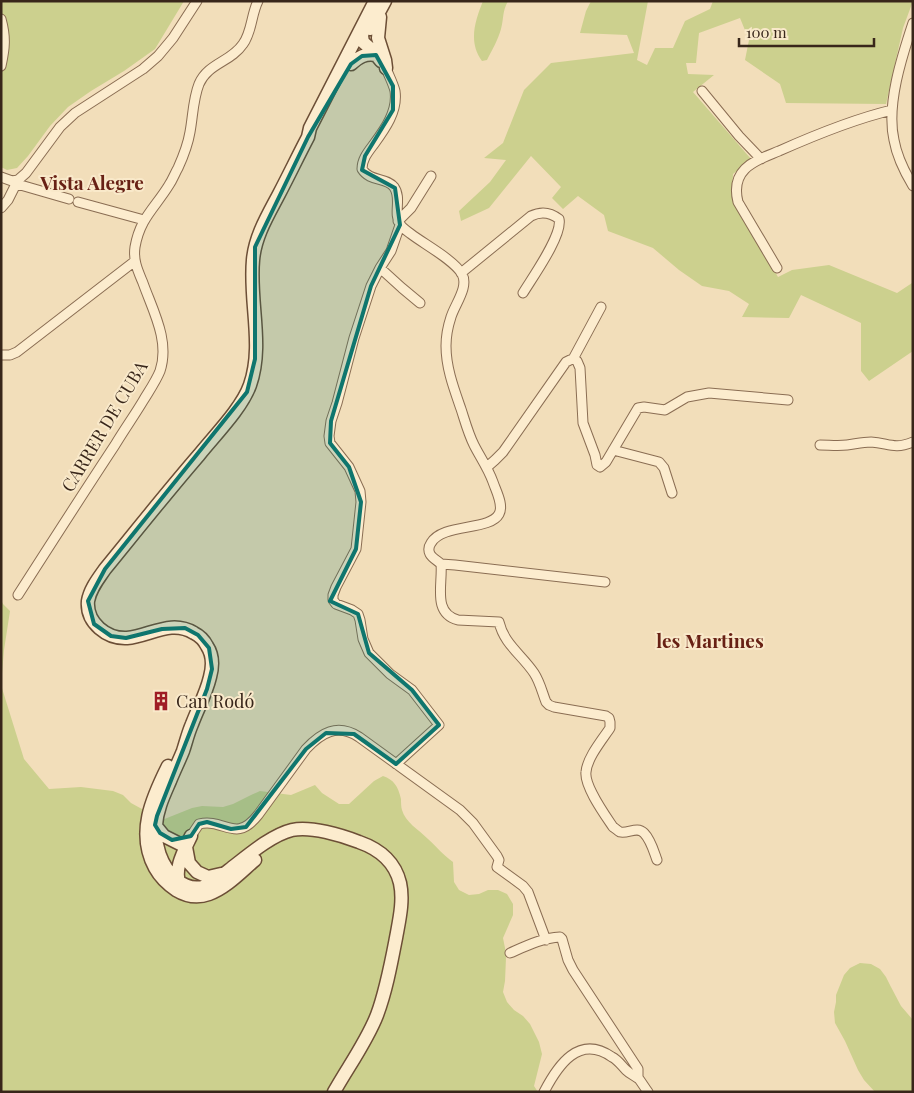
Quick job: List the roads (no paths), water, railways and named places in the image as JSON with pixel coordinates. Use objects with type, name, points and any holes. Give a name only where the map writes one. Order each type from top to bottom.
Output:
[{"type":"main road","points":[[209,894],[183,888],[166,868],[158,848],[152,841],[149,809],[159,784],[191,725],[207,688],[212,669],[212,658],[209,648],[192,631],[185,628],[174,627],[126,638],[111,636],[94,624],[88,609],[88,601],[94,584],[105,569],[228,419],[247,392],[254,372],[255,359],[256,334],[253,261],[255,247],[263,225],[308,136],[310,128],[366,19],[381,2]]},
{"type":"main road","points":[[308,136],[314,132],[363,42],[381,2]]},
{"type":"main road","points":[[381,2],[378,38],[386,68]]},
{"type":"main road","points":[[366,19],[362,31],[363,42],[386,68]]},
{"type":"main road","points":[[351,64],[366,54],[376,55]]},
{"type":"main road","points":[[151,825],[164,836],[187,845]]},
{"type":"main road","points":[[151,825],[146,834],[150,856],[159,874],[171,886],[194,896],[209,894],[224,886],[269,848],[276,837]]},
{"type":"main road","points":[[177,880],[187,886],[196,887],[214,882],[264,844],[288,831],[303,828],[353,840],[376,850],[384,856],[395,870],[400,883],[401,895],[398,929],[381,1004],[371,1029],[334,1092]]},
{"type":"main road","points":[[158,848],[172,854],[187,845]]},
{"type":"main road","points":[[187,845],[189,863],[202,875],[213,876],[230,869]]},
{"type":"main road","points":[[177,880],[180,861],[187,845]]},
{"type":"street","points":[[1,208],[8,200],[17,182],[26,173],[60,127],[75,113],[143,69],[158,56],[173,38],[197,1]]},
{"type":"street","name":"CARRER DE CUBA","points":[[18,595],[130,421],[159,371],[163,354],[162,336],[135,261],[135,248],[144,220],[169,185],[179,166],[190,135],[195,95],[200,82],[206,72],[215,64],[234,54],[244,44],[258,1]]},
{"type":"street","points":[[1,19],[5,34],[5,48],[1,66]]},
{"type":"street","points":[[913,23],[903,52],[892,110],[893,138],[898,158],[913,186]]},
{"type":"street","points":[[386,68],[395,92],[393,110],[389,122],[365,156],[362,169],[368,176],[388,182],[395,188],[397,194],[396,212],[399,223],[442,255],[461,272],[464,281],[463,286],[449,323],[446,341],[450,376],[474,446],[487,466],[500,500],[499,514],[491,521],[444,532],[436,536],[429,545],[430,554],[441,564],[455,564],[605,582]]},
{"type":"street","points":[[702,91],[739,136],[761,159]]},
{"type":"street","points":[[777,268],[738,202],[736,195],[738,182],[744,170],[752,163],[791,146],[847,124],[892,110]]},
{"type":"street","points":[[396,764],[439,725],[412,690],[390,674],[370,653],[363,639],[358,614],[336,604],[332,600],[336,587],[356,549],[362,502],[360,491],[349,467],[330,443],[329,436],[331,421],[354,338],[371,286],[391,251],[399,223],[431,176]]},
{"type":"street","points":[[1,177],[74,201],[144,220]]},
{"type":"street","points":[[461,272],[531,216],[540,212],[551,214],[559,219],[558,233],[523,293]]},
{"type":"street","points":[[1,355],[10,355],[18,352],[135,261]]},
{"type":"street","points":[[380,268],[420,303]]},
{"type":"street","points":[[487,466],[503,452],[566,362],[573,359],[601,308]]},
{"type":"street","points":[[573,359],[577,361],[580,368],[583,423],[597,465],[600,467],[613,450],[638,408],[665,410],[687,397],[709,393],[788,400]]},
{"type":"street","points":[[820,445],[847,445],[872,442],[901,446],[913,442]]},
{"type":"street","points":[[613,450],[659,462],[664,468],[672,493]]},
{"type":"street","points":[[441,564],[442,606],[448,616],[458,620],[499,622],[514,651],[535,674],[549,705],[609,718],[610,728],[585,773],[588,786],[614,827],[623,832],[640,830],[645,834],[657,860]]},
{"type":"street","points":[[187,845],[199,824],[207,822],[231,829],[246,827],[258,815],[306,749],[319,736],[341,731],[354,734],[460,810],[473,823],[498,856],[498,867],[528,892],[546,940]]},
{"type":"street","points":[[510,953],[527,945],[560,937],[564,943],[572,970],[638,1069],[638,1078]]},
{"type":"street","points":[[544,1092],[560,1066],[572,1054],[579,1050],[592,1048],[607,1053],[614,1058],[638,1078],[648,1092]]},
{"type":"place","name":"Can Rodó","points":[[161,701]]},
{"type":"district","name":"Vista Alegre","points":[[92,182]]},
{"type":"district","name":"les Martines","points":[[710,640]]}]
